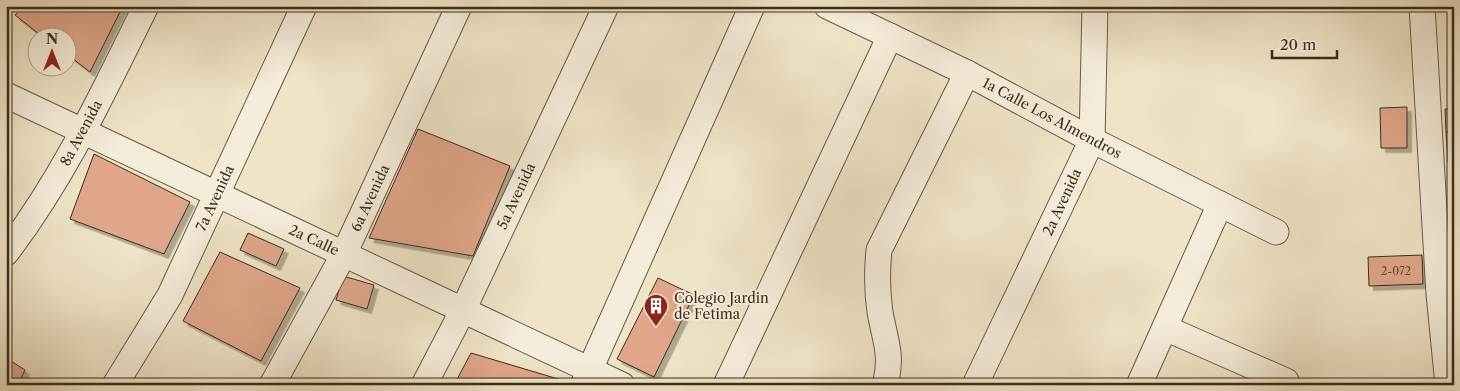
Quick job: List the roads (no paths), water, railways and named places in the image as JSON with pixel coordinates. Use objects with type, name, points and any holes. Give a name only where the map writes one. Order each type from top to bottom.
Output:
[{"type":"street","name":"8a Avenida","points":[[6,253],[34,216],[84,132],[146,6]]},
{"type":"street","name":"7a Avenida","points":[[115,385],[170,294],[304,6]]},
{"type":"street","name":"6a Avenida","points":[[272,385],[344,254],[459,6]]},
{"type":"street","name":"5a Avenida","points":[[424,385],[463,310],[606,6]]},
{"type":"street","points":[[586,377],[752,6]]},
{"type":"street","name":"1a Calle Los Almendros","points":[[827,6],[967,73],[1092,140],[1276,232]]},
{"type":"street","name":"2a Avenida","points":[[975,385],[1092,140],[1095,6]]},
{"type":"street","points":[[1422,6],[1446,293],[1448,385]]},
{"type":"street","points":[[726,385],[890,36]]},
{"type":"street","points":[[885,385],[890,365],[880,305],[879,250],[967,73]]},
{"type":"street","name":"2a Calle","points":[[6,96],[463,310],[586,377],[622,385]]},
{"type":"street","points":[[1138,385],[1220,204]]},
{"type":"street","points":[[1164,328],[1286,381]]},
{"type":"place","name":"Colegio Jardin de Fetima","points":[[656,327]]}]
